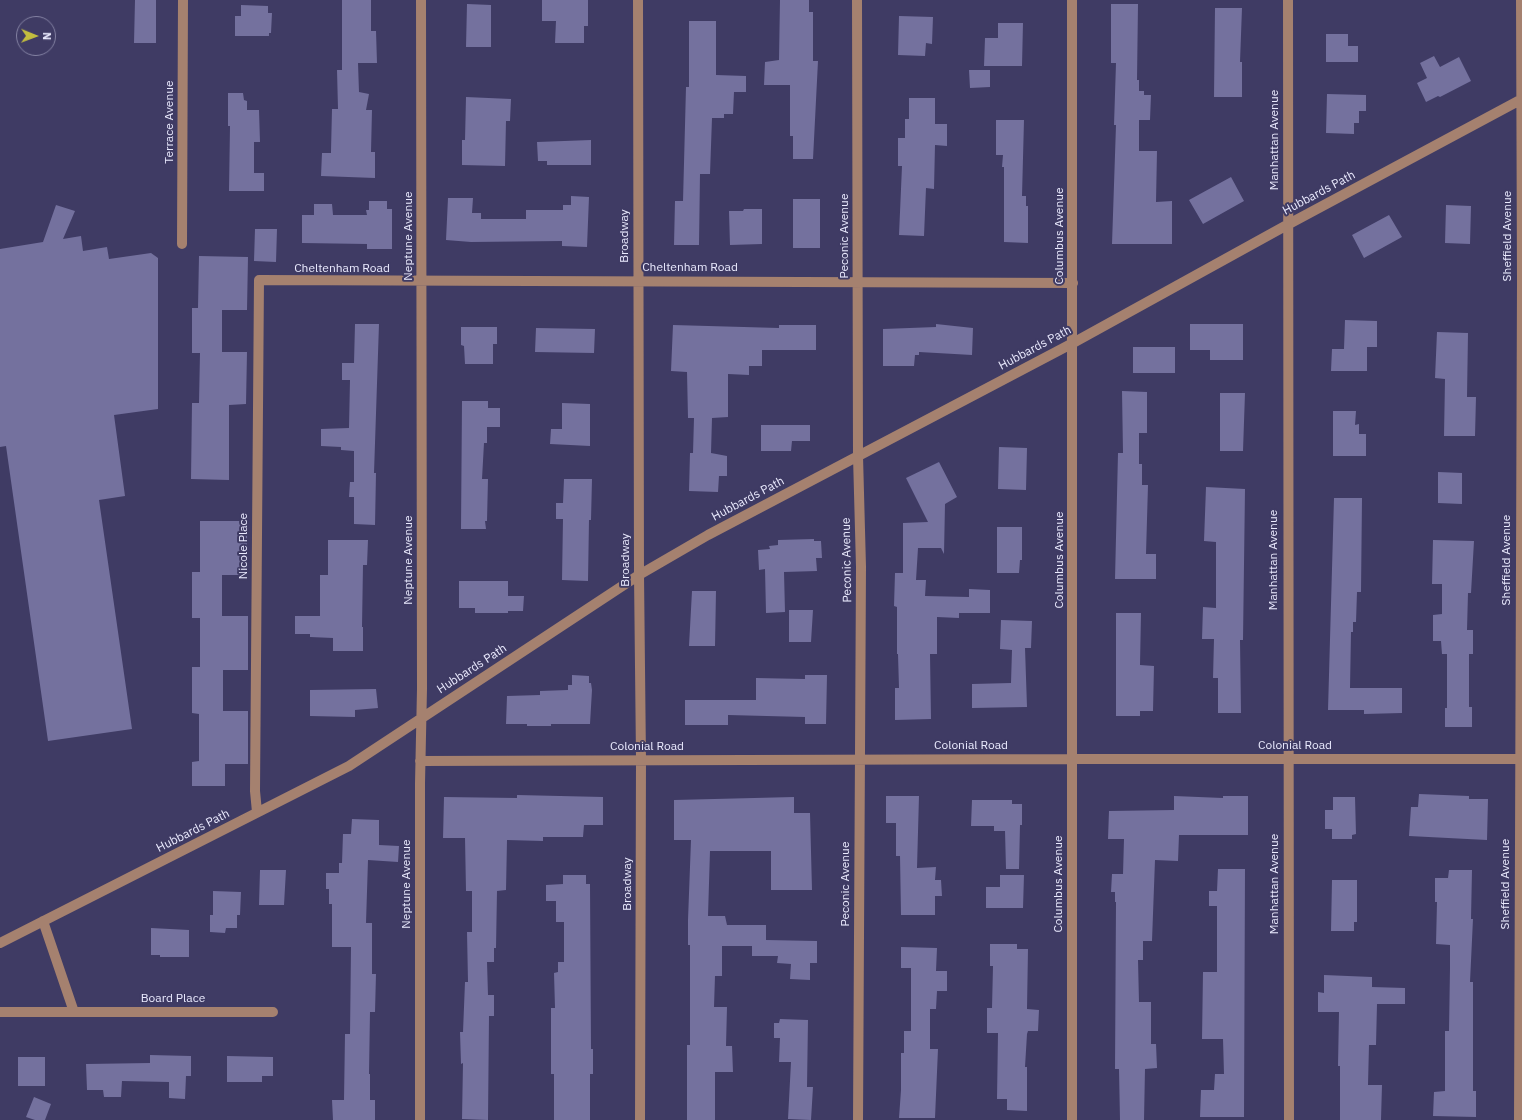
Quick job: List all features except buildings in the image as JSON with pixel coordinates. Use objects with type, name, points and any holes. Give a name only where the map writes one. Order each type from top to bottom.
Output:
[{"type":"street","name":"Terrace Avenue","points":[[182,244],[183,0]]},
{"type":"street","name":"Neptune Avenue","points":[[420,1120],[420,761],[422,717],[421,0]]},
{"type":"street","name":"Broadway","points":[[638,0],[639,575],[641,760],[640,1120]]},
{"type":"street","name":"Peconic Avenue","points":[[857,0],[858,456],[861,567],[858,1120]]},
{"type":"street","name":"Columbus Avenue","points":[[1072,0],[1072,1120]]},
{"type":"street","name":"Manhattan Avenue","points":[[1288,0],[1287,759],[1289,1120]]},
{"type":"street","name":"Sheffield Avenue","points":[[1519,1120],[1522,282],[1520,0]]},
{"type":"street","name":"Hubbards Path","points":[[0,943],[349,766],[639,575],[708,535],[1073,343],[1287,224],[1521,99]]},
{"type":"street","name":"Cheltenham Road","points":[[259,280],[422,282],[638,281],[1073,283]]},
{"type":"street","name":"Nicole Place","points":[[257,812],[255,791],[259,280]]},
{"type":"street","name":"Colonial Road","points":[[420,761],[1072,758],[1521,759]]},
{"type":"street","points":[[43,921],[74,1012]]},
{"type":"street","name":"Board Place","points":[[0,1012],[273,1012]]}]
